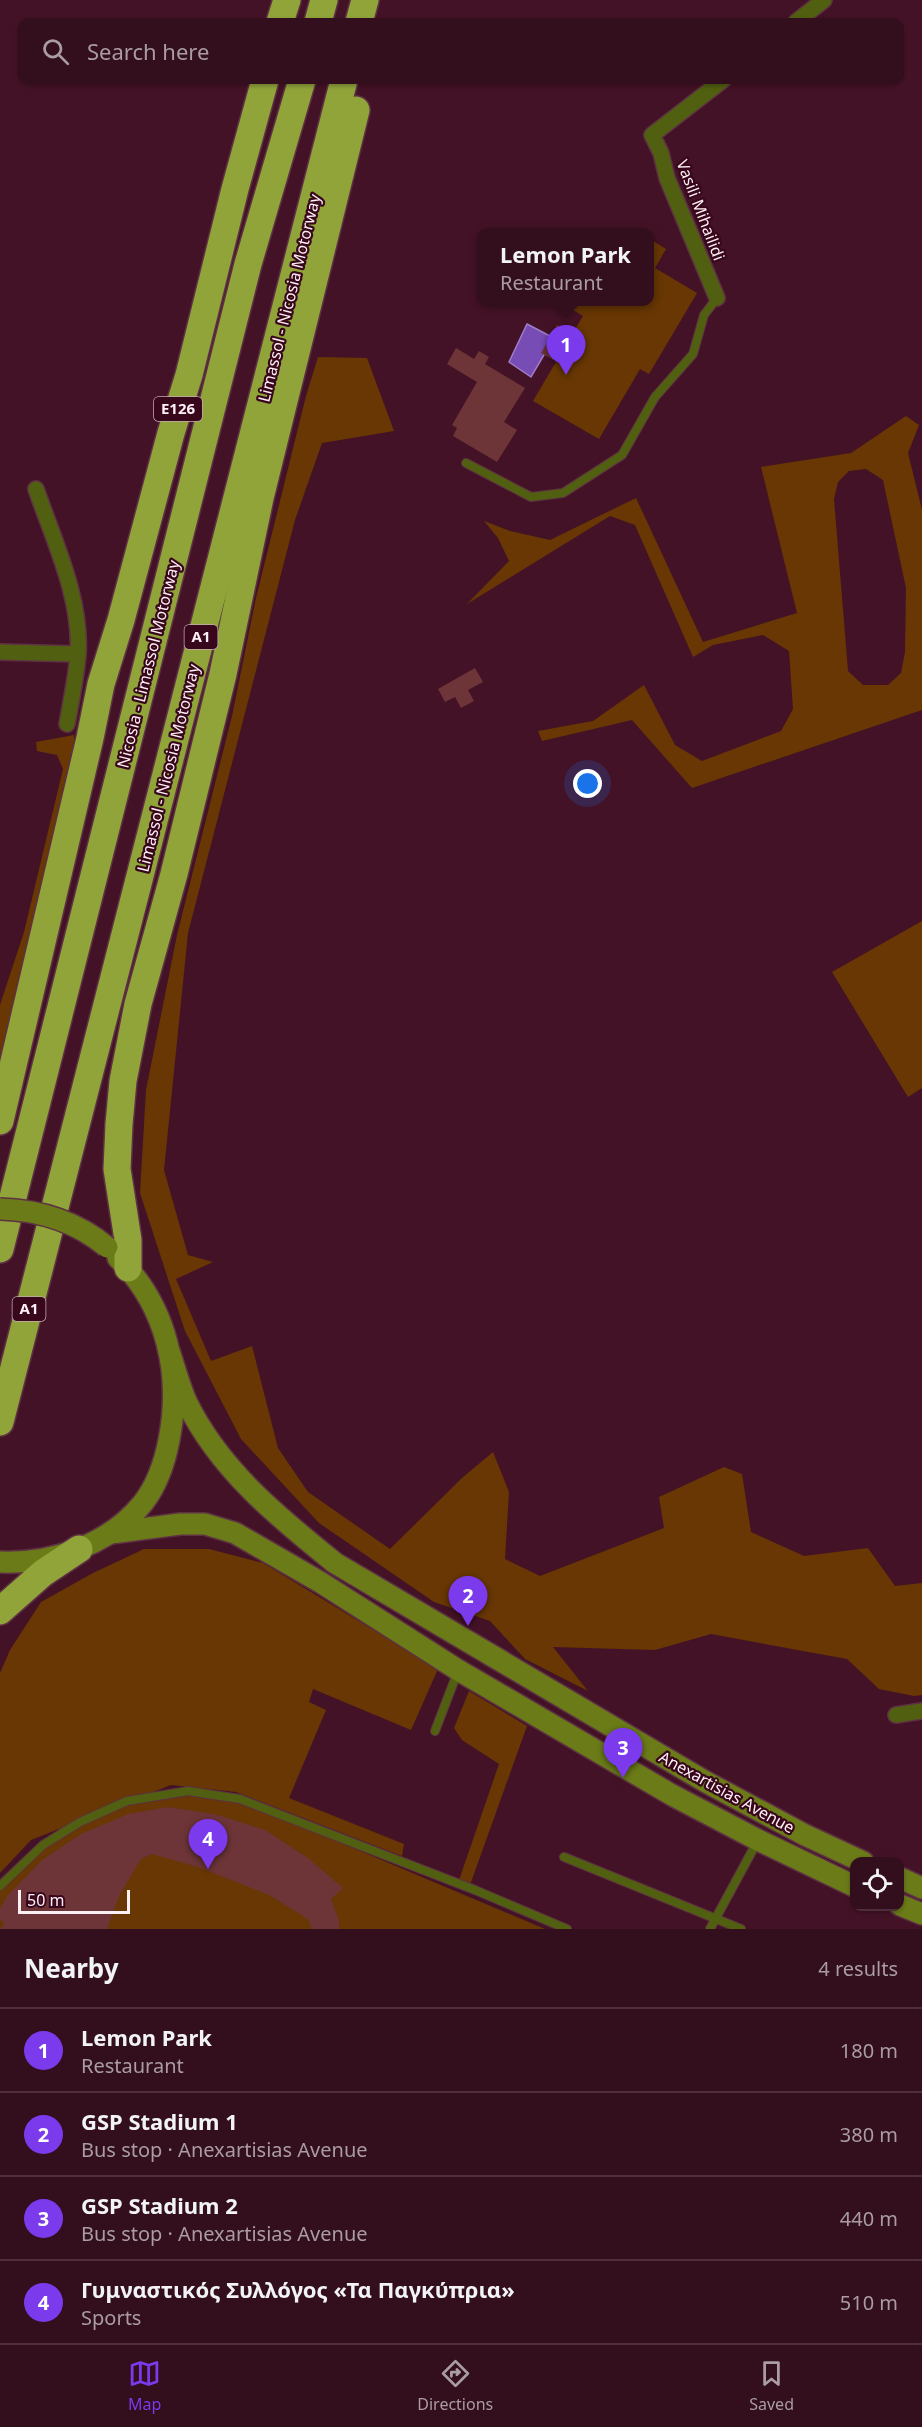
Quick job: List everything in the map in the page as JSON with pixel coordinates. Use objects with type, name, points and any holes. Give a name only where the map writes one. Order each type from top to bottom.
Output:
[{"type":"highway","points":[[281,18],[287,0]]},
{"type":"highway","points":[[293,18],[298,0]]},
{"type":"highway","points":[[319,18],[324,0]]},
{"type":"highway","points":[[360,18],[365,0]]},
{"type":"highway","points":[[377,18],[382,0]]},
{"type":"highway","name":"E126","points":[[90,738],[101,684],[189,375],[235,189],[264,84]]},
{"type":"highway","points":[[0,1121],[90,738],[167,515],[210,358],[276,84]]},
{"type":"highway","name":"Nicosia - Limassol Motorway","points":[[0,1249],[249,264],[301,84]]},
{"type":"highway","name":"Limassol - Nicosia Motorway","points":[[0,1422],[344,84]]},
{"type":"highway","points":[[128,1268],[128,1240],[117,1169],[123,1081],[134,1026],[223,674],[260,498],[362,84]]},
{"type":"highway","points":[[210,358],[249,264]]},
{"type":"highway","points":[[0,1611],[43,1573],[79,1549]]},
{"type":"main road","points":[[0,1209],[51,1216],[90,1233],[107,1247],[128,1268],[147,1294],[166,1335],[174,1374],[174,1416],[166,1458],[144,1501],[111,1533],[79,1549],[54,1557],[10,1562]]},
{"type":"main road","name":"Anexartisias Avenue","points":[[169,1351],[186,1401],[204,1434],[230,1468],[283,1522],[335,1563],[706,1782],[851,1857]]},
{"type":"main road","name":"Anexartisias Avenue","points":[[111,1533],[180,1524],[205,1524],[235,1533],[320,1582],[458,1670],[672,1795],[758,1840],[850,1884]]},
{"type":"main road","points":[[904,1880],[922,1888]]},
{"type":"main road","points":[[904,1907],[922,1914]]},
{"type":"street","points":[[801,18],[824,0]]},
{"type":"street","name":"Vasili Mihailidi","points":[[717,298],[652,135],[718,84]]},
{"type":"street","points":[[36,489],[75,612],[78,654],[67,724]]},
{"type":"street","points":[[0,652],[78,654]]},
{"type":"street","points":[[896,1715],[922,1711]]},
{"type":"lane","points":[[466,463],[531,496],[563,493],[622,456],[655,397],[693,354],[704,315],[717,298]]},
{"type":"lane","points":[[435,1731],[458,1670]]},
{"type":"lane","points":[[0,1886],[43,1845],[80,1822],[127,1801],[188,1791],[240,1799],[475,1890],[567,1929]]},
{"type":"lane","points":[[710,1929],[758,1840]]},
{"type":"lane","points":[[564,1857],[741,1929]]},
{"type":"shaded area","points":[[654,242],[666,249],[655,268],[697,293],[649,374],[640,369],[599,439],[533,401],[583,316],[566,306],[654,306]]},
{"type":"shaded area","points":[[527,324],[554,338],[531,377],[509,362]]},
{"type":"shaded area","points":[[318,357],[367,358],[394,431],[322,443],[295,520],[188,933],[164,1170],[188,1255],[213,1262],[176,1279],[211,1361],[252,1346],[278,1448],[308,1492],[390,1549],[462,1478],[493,1452],[509,1492],[505,1559],[540,1576],[664,1528],[659,1497],[724,1467],[742,1474],[751,1532],[804,1556],[868,1548],[895,1586],[922,1583],[922,1695],[914,1696],[879,1689],[847,1659],[711,1634],[655,1650],[553,1647],[588,1691],[525,1659],[490,1621],[434,1602],[319,1523],[241,1439],[185,1331],[140,1193],[146,1090],[177,935],[232,716],[256,598],[306,396]]},
{"type":"shaded area","points":[[906,416],[919,425],[908,453],[922,510],[922,710],[692,788],[632,720],[542,741],[538,731],[593,721],[644,685],[675,745],[702,761],[781,731],[793,709],[789,651],[763,635],[713,645],[693,657],[635,525],[610,516],[467,604],[509,561],[498,538],[484,521],[510,531],[550,540],[636,498],[703,642],[797,613],[761,467],[851,453]],"holes":[[[866,469],[883,480],[906,588],[905,652],[901,673],[888,685],[863,685],[848,671],[834,499],[838,482],[849,471]]]},
{"type":"shaded area","points":[[74,735],[74,752],[0,1092],[0,1005],[24,932],[63,769],[57,755],[37,751],[36,742]]},
{"type":"shaded area","points":[[922,921],[922,1088],[908,1097],[832,972]]},
{"type":"shaded area","points":[[144,1549],[209,1549],[263,1563],[438,1669],[411,1730],[313,1689],[309,1702],[326,1710],[289,1798],[404,1844],[402,1856],[236,1792],[171,1785],[148,1794],[199,1791],[254,1806],[545,1929],[0,1929],[0,1882],[24,1857],[64,1827],[31,1840],[0,1873],[0,1673],[10,1650],[41,1602],[93,1573]]},
{"type":"shaded area","points":[[469,1691],[527,1726],[470,1885],[459,1880],[499,1764],[462,1740],[454,1728]]},
{"type":"building","points":[[557,325],[570,332],[553,360],[541,353]]},
{"type":"building","points":[[456,348],[474,359],[479,351],[489,357],[485,364],[525,388],[504,422],[517,430],[497,462],[453,436],[457,428],[452,425],[477,382],[447,364]]},
{"type":"building","points":[[475,668],[483,682],[468,690],[474,701],[461,708],[455,697],[445,702],[438,689]]},
{"type":"building","points":[[168,1807],[218,1815],[265,1830],[308,1858],[343,1888],[331,1899],[339,1921],[339,1929],[312,1929],[308,1919],[269,1895],[198,1867],[152,1854],[141,1859],[120,1894],[107,1929],[1,1929],[4,1922],[0,1920],[0,1909],[7,1896],[42,1860],[81,1834],[128,1814]]},
{"type":"place","name":"Lemon Park","points":[[566,375]]},
{"type":"place","name":"GSP Stadium 1","points":[[468,1626]]},
{"type":"place","name":"GSP Stadium 2","points":[[623,1778]]},
{"type":"place","name":"Γυμναστικός Συλλόγος «Τα Παγκύπρια»","points":[[208,1869]]}]
